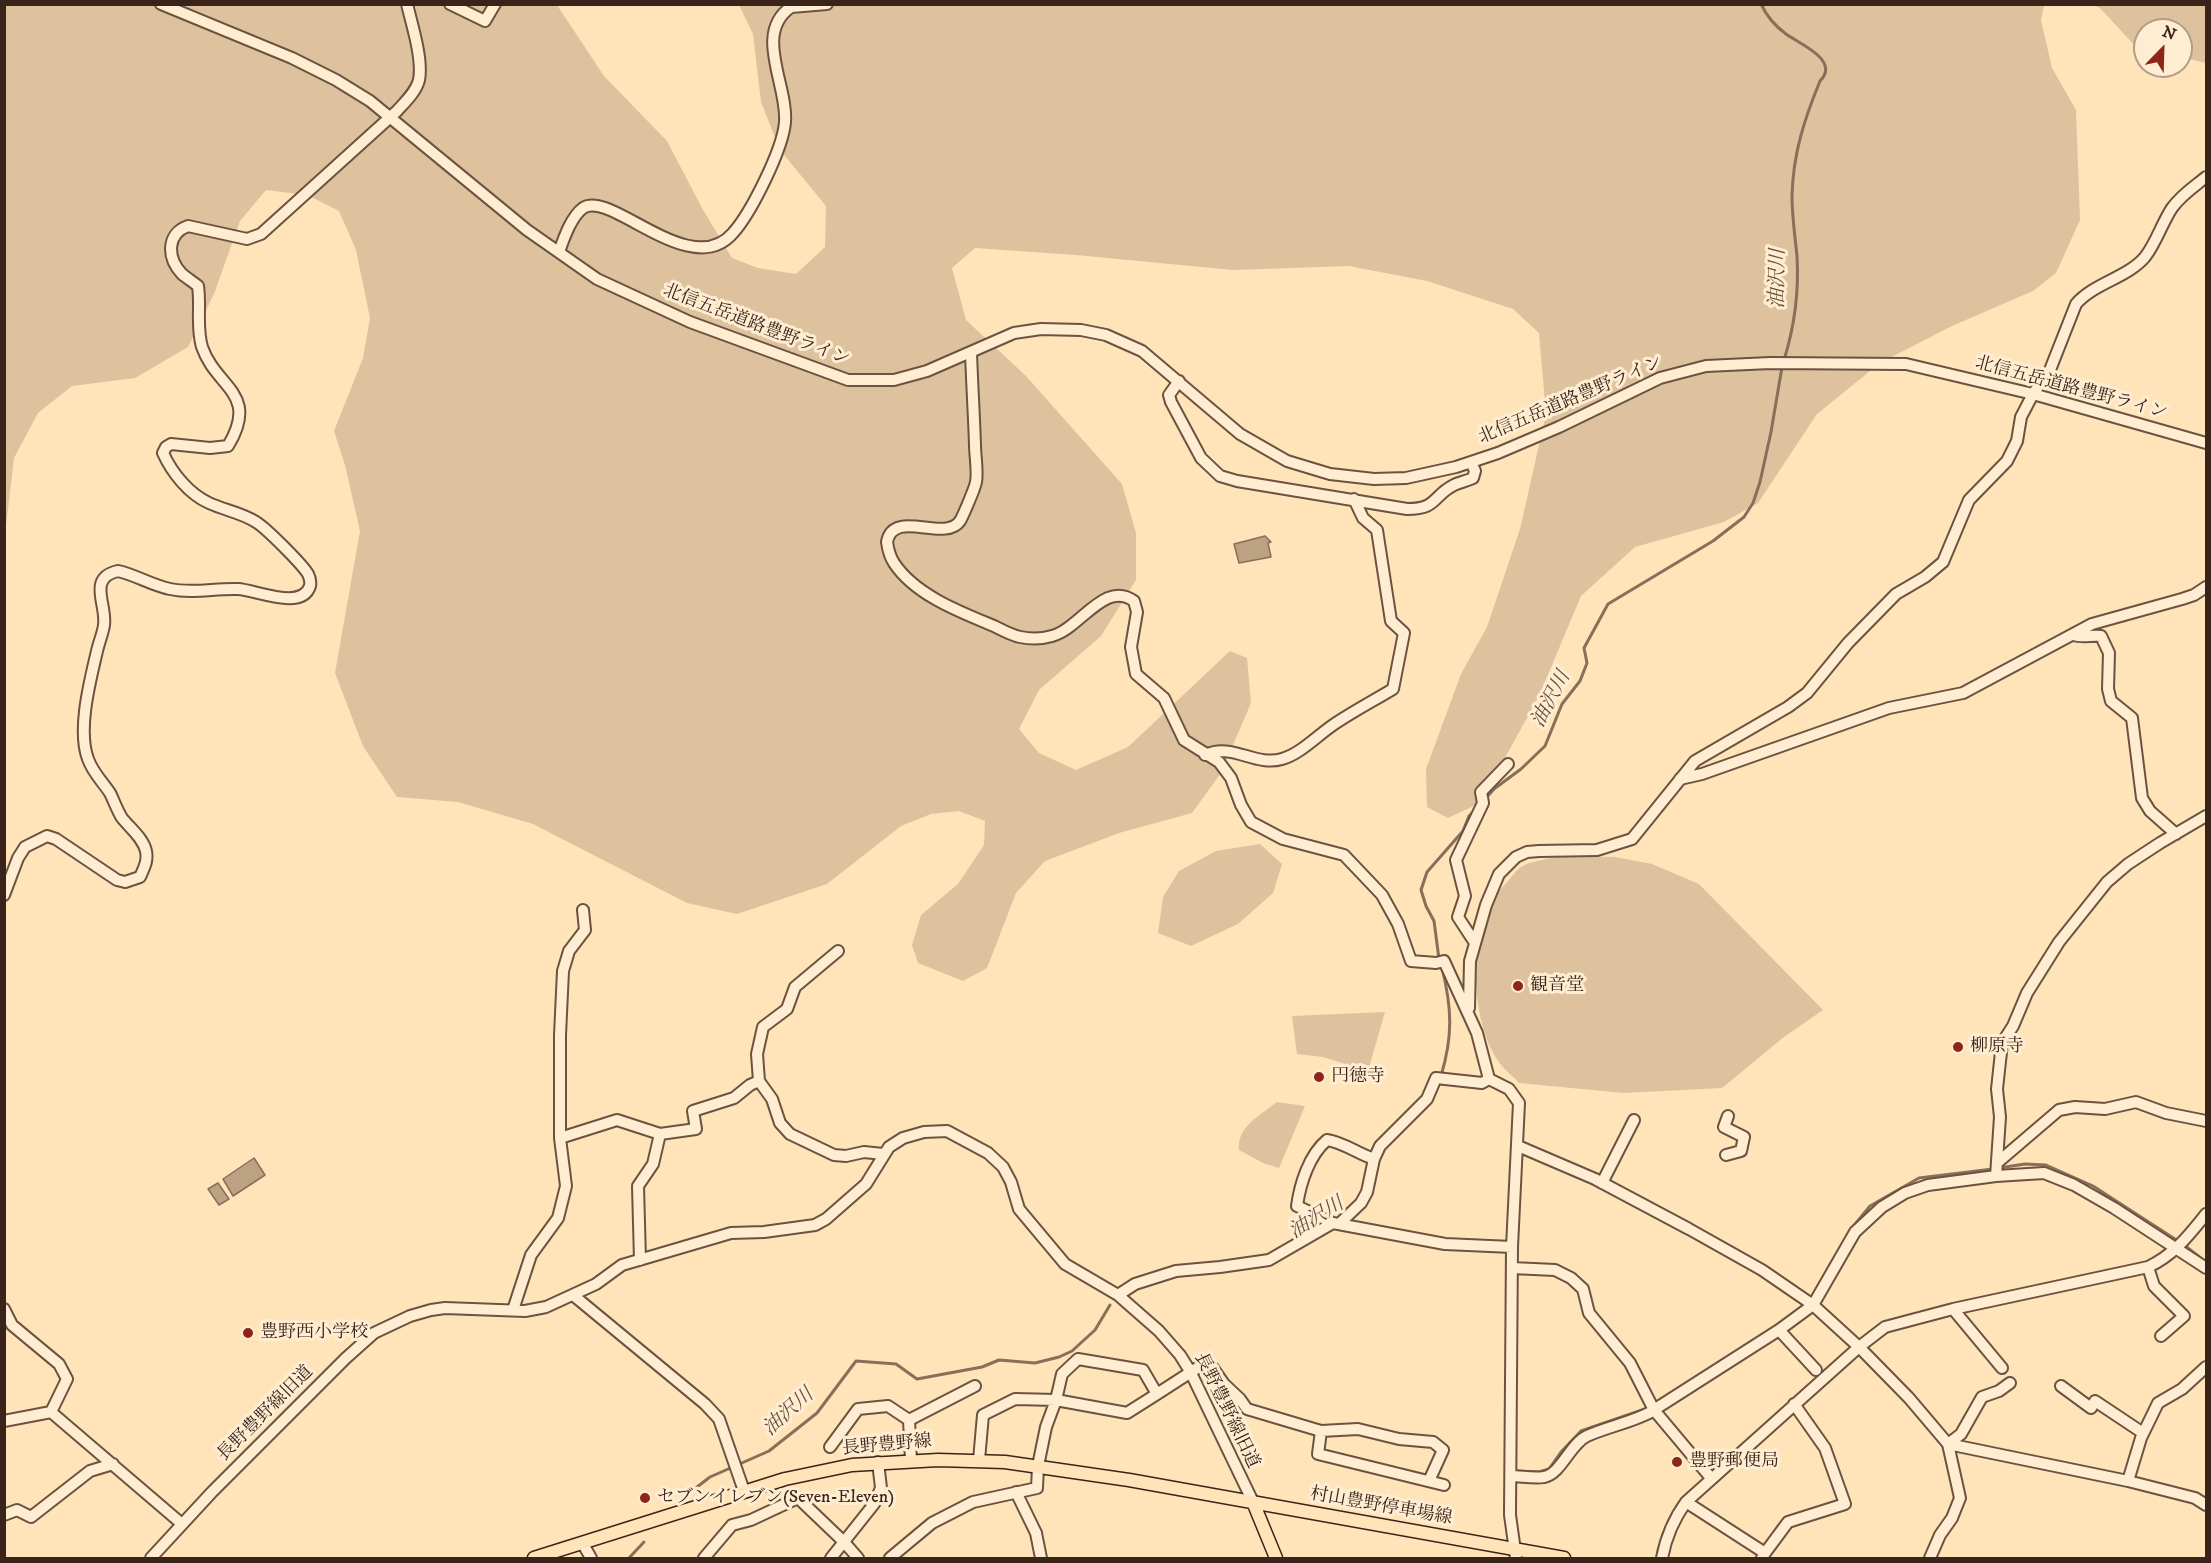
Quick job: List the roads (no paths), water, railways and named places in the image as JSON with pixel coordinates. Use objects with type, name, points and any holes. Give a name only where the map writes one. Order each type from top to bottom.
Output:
[{"type":"main road","name":"長野豊野線","points":[[534,1558],[785,1479],[878,1462],[979,1460],[1038,1466],[1253,1502]]},
{"type":"main road","name":"村山豊野停車場線","points":[[1253,1502],[1514,1554],[1564,1558]]},
{"type":"main road","points":[[1253,1502],[1276,1558]]},
{"type":"street","name":"北信五岳道路豊野ライン","points":[[161,4],[292,58],[370,101],[527,230],[597,279],[690,322],[848,380],[894,380],[927,372],[1014,333],[1041,329],[1081,330],[1106,335],[1142,351],[1240,435],[1287,461],[1330,474],[1374,479],[1406,478],[1471,462],[1559,427],[1660,378],[1706,366],[1770,363],[1906,364],[2033,394],[2206,443]]},
{"type":"street","points":[[4,895],[18,858],[25,847],[46,837],[56,839],[117,880],[125,882],[140,877],[147,862],[143,844],[122,817],[109,792],[92,770],[86,750],[84,724],[104,626],[105,611],[100,591],[102,580],[110,573],[117,571],[175,590],[194,592],[241,590],[291,599],[304,595],[308,591],[311,582],[307,572],[256,522],[199,498],[182,483],[164,453],[166,447],[171,444],[210,448],[228,446],[240,413],[232,390],[205,355],[200,335],[198,286],[181,273],[172,258],[170,249],[175,234],[188,226],[247,239],[261,234],[390,117],[414,92],[419,80],[419,64],[407,4]]},
{"type":"street","points":[[450,4],[485,21],[495,4]]},
{"type":"street","points":[[559,252],[571,225],[581,210],[588,206],[611,211],[633,223],[692,246],[710,248],[725,241],[741,224],[752,205],[776,153],[785,124],[785,110],[774,50],[773,32],[777,20],[791,7],[827,4]]},
{"type":"street","points":[[1468,1010],[1470,961],[1486,905],[1499,874],[1516,857],[1527,852],[1597,850],[1632,839],[1645,826],[1695,761],[1807,693],[1848,643],[1896,594],[1925,577],[1943,562],[1969,500],[2007,461],[2017,441],[2021,417],[2033,394],[2050,370],[2076,304],[2082,297],[2118,277],[2144,257],[2172,208],[2206,177]]},
{"type":"street","points":[[971,352],[976,482],[962,518],[956,525],[934,529],[906,526],[892,530],[887,542],[894,563],[905,576],[925,592],[962,613],[1018,636],[1037,638],[1053,636],[1074,625],[1109,596],[1121,594],[1134,601],[1137,607],[1131,647],[1136,674],[1164,698],[1184,740],[1219,762],[1231,778],[1241,805],[1251,822],[1283,839],[1344,855],[1382,895],[1398,924],[1411,961],[1440,962],[1468,1010],[1477,1033],[1489,1079],[1509,1089],[1519,1103],[1512,1247],[1510,1515],[1514,1554]]},
{"type":"street","points":[[1179,381],[1169,395],[1171,402],[1201,458],[1220,476],[1269,487],[1407,509],[1421,509],[1434,504],[1454,485],[1473,478],[1475,471],[1471,462]]},
{"type":"street","points":[[1205,755],[1215,750],[1228,750],[1270,761],[1284,759],[1334,724],[1393,689],[1404,633],[1391,621],[1377,530],[1363,518],[1354,499]]},
{"type":"street","points":[[1680,779],[1702,774],[1890,708],[1963,693],[2092,624],[2182,600],[2206,587]]},
{"type":"street","points":[[2074,634],[2079,637],[2101,636],[2109,653],[2110,701],[2132,718],[2142,798],[2150,811],[2176,834]]},
{"type":"street","points":[[1475,943],[1458,917],[1465,896],[1456,860],[1482,798],[1508,764]]},
{"type":"street","points":[[1996,1176],[2000,1118],[1997,1089],[2002,1043],[2013,1026],[2027,993],[2059,942],[2107,882],[2128,864],[2206,816]]},
{"type":"street","points":[[513,1310],[531,1255],[558,1218],[566,1186],[560,1138],[563,971],[569,951],[585,930],[583,910]]},
{"type":"street","points":[[838,951],[795,987],[787,1009],[763,1027],[757,1054],[759,1082],[772,1100],[780,1123],[790,1134],[834,1155],[846,1156],[864,1152],[883,1154]]},
{"type":"street","points":[[1118,1295],[1135,1284],[1176,1270],[1269,1260],[1338,1224],[1364,1198],[1374,1159],[1380,1146],[1426,1099],[1440,1078],[1482,1083],[1489,1079]]},
{"type":"street","points":[[560,1138],[617,1120],[660,1134],[696,1129],[693,1111],[734,1098],[750,1085],[759,1082]]},
{"type":"street","points":[[1997,1163],[2059,1110],[2075,1107],[2105,1109],[2136,1102],[2166,1113],[2206,1121]]},
{"type":"street","points":[[1726,1155],[1741,1150],[1744,1137],[1724,1127],[1728,1116]]},
{"type":"street","points":[[1602,1183],[1634,1120]]},
{"type":"street","name":"長野豊野線旧道","points":[[151,1558],[345,1358],[374,1333],[410,1316],[444,1308],[525,1311],[546,1307],[596,1284],[622,1265],[731,1233],[815,1226],[866,1184],[889,1147],[903,1138],[924,1132],[947,1131],[988,1153],[1003,1167],[1011,1182],[1019,1209],[1065,1264],[1118,1295],[1159,1331],[1180,1355],[1190,1371],[1253,1502]]},
{"type":"street","points":[[640,1260],[638,1186],[653,1164],[660,1134]]},
{"type":"street","points":[[1374,1159],[1327,1140],[1320,1146],[1312,1160],[1299,1192],[1297,1206],[1338,1224],[1444,1244],[1512,1247]]},
{"type":"street","points":[[1518,1146],[1602,1183],[1762,1270],[1813,1305],[1859,1347],[1909,1398],[1948,1444],[1960,1498],[1952,1518],[1940,1535],[1929,1558]]},
{"type":"street","points":[[1511,1476],[1543,1478],[1552,1474],[1572,1448],[1586,1437],[1631,1422],[1654,1410],[1779,1330],[1813,1305],[1855,1232],[1882,1207],[1905,1193],[1928,1185],[1996,1176],[2044,1173],[2074,1185],[2104,1202],[2206,1268]]},
{"type":"street","points":[[1662,1558],[1668,1532],[1686,1502],[1859,1347],[1885,1328],[1953,1309],[2148,1267],[2164,1260],[2177,1249],[2206,1214]]},
{"type":"street","points":[[2148,1267],[2154,1286],[2184,1316],[2161,1336]]},
{"type":"street","points":[[1512,1268],[1555,1270],[1571,1278],[1582,1289],[1589,1313],[1630,1363],[1654,1410],[1711,1478]]},
{"type":"street","points":[[573,1296],[705,1404],[719,1419],[744,1491]]},
{"type":"street","points":[[4,1309],[12,1325],[59,1364],[67,1379],[51,1412]]},
{"type":"street","points":[[1953,1309],[2002,1368]]},
{"type":"street","points":[[1779,1330],[1816,1370]]},
{"type":"street","points":[[890,1558],[932,1523],[973,1502],[1037,1488],[1038,1466],[1046,1427],[1062,1374],[1078,1359],[1143,1370],[1157,1395]]},
{"type":"street","points":[[979,1460],[983,1415],[1015,1399],[1056,1400],[1127,1413],[1190,1371],[1208,1362],[1247,1409],[1322,1431],[1358,1430],[1399,1439],[1433,1442],[1443,1450],[1429,1481]]},
{"type":"street","points":[[2128,1481],[2143,1433],[2158,1404],[2182,1389],[2206,1367]]},
{"type":"street","points":[[1948,1444],[1961,1434],[1982,1396],[1999,1391],[2010,1383]]},
{"type":"street","points":[[909,1420],[975,1386]]},
{"type":"street","points":[[2061,1386],[2091,1408],[2095,1401],[2143,1433]]},
{"type":"street","points":[[1686,1502],[1764,1556],[1788,1522],[1845,1504],[1825,1448],[1794,1404]]},
{"type":"street","points":[[830,1447],[858,1409],[888,1406],[909,1420]]},
{"type":"street","points":[[4,1421],[51,1412]]},
{"type":"street","points":[[51,1412],[182,1524]]},
{"type":"street","points":[[909,1420],[910,1460]]},
{"type":"street","points":[[1322,1431],[1318,1454],[1444,1485]]},
{"type":"street","points":[[1948,1444],[2128,1481],[2195,1498],[2206,1505]]},
{"type":"street","points":[[831,1558],[874,1504],[881,1488],[878,1462]]},
{"type":"street","points":[[4,1515],[17,1510],[31,1517],[90,1471],[113,1464]]},
{"type":"street","points":[[1016,1492],[1036,1533],[1041,1558]]},
{"type":"street","points":[[704,1558],[732,1525],[751,1520],[798,1498],[858,1558]]},
{"type":"street","points":[[584,1544],[591,1558]]},
{"type":"waterway","name":"油沢川","points":[[1761,4],[1778,28],[1808,47],[1822,59],[1825,66],[1825,73],[1804,123],[1797,151],[1792,204],[1797,282],[1793,322],[1784,360]]},
{"type":"waterway","name":"油沢川","points":[[1486,798],[1545,746],[1562,704],[1580,681],[1587,663],[1584,648],[1608,604],[1713,541],[1744,517],[1753,503],[1760,482],[1782,367]]},
{"type":"waterway","name":"油沢川","points":[[1439,959],[1434,921],[1421,890],[1427,872],[1463,831],[1469,816],[1475,810]]},
{"type":"waterway","name":"油沢川","points":[[1441,1076],[1448,1048],[1450,1022],[1448,996],[1442,968]]},
{"type":"waterway","points":[[1999,1168],[2025,1164],[2046,1165],[2093,1186],[2178,1241]]},
{"type":"waterway","points":[[1852,1228],[1870,1206],[1919,1178],[1993,1169]]},
{"type":"waterway","name":"油沢川","points":[[1294,1251],[1312,1241]]},
{"type":"waterway","points":[[2184,1245],[2206,1262]]},
{"type":"waterway","name":"油沢川","points":[[697,1487],[710,1477],[769,1451],[817,1413],[856,1361],[896,1364],[917,1379],[982,1367],[999,1360],[1035,1363],[1072,1351],[1095,1330],[1110,1305]]},
{"type":"waterway","points":[[1515,1471],[1539,1472],[1549,1469],[1581,1431],[1648,1408]]},
{"type":"waterway","name":"油沢川","points":[[629,1558],[644,1542]]},
{"type":"place","name":"観音堂","points":[[1518,986]]},
{"type":"place","name":"柳原寺","points":[[1958,1047]]},
{"type":"place","name":"円徳寺","points":[[1319,1077]]},
{"type":"place","name":"豊野西小学校","points":[[248,1333]]},
{"type":"place","name":"豊野郵便局","points":[[1677,1462]]},
{"type":"place","name":"セブンイレブン(Seven-Eleven)","points":[[645,1498]]}]
